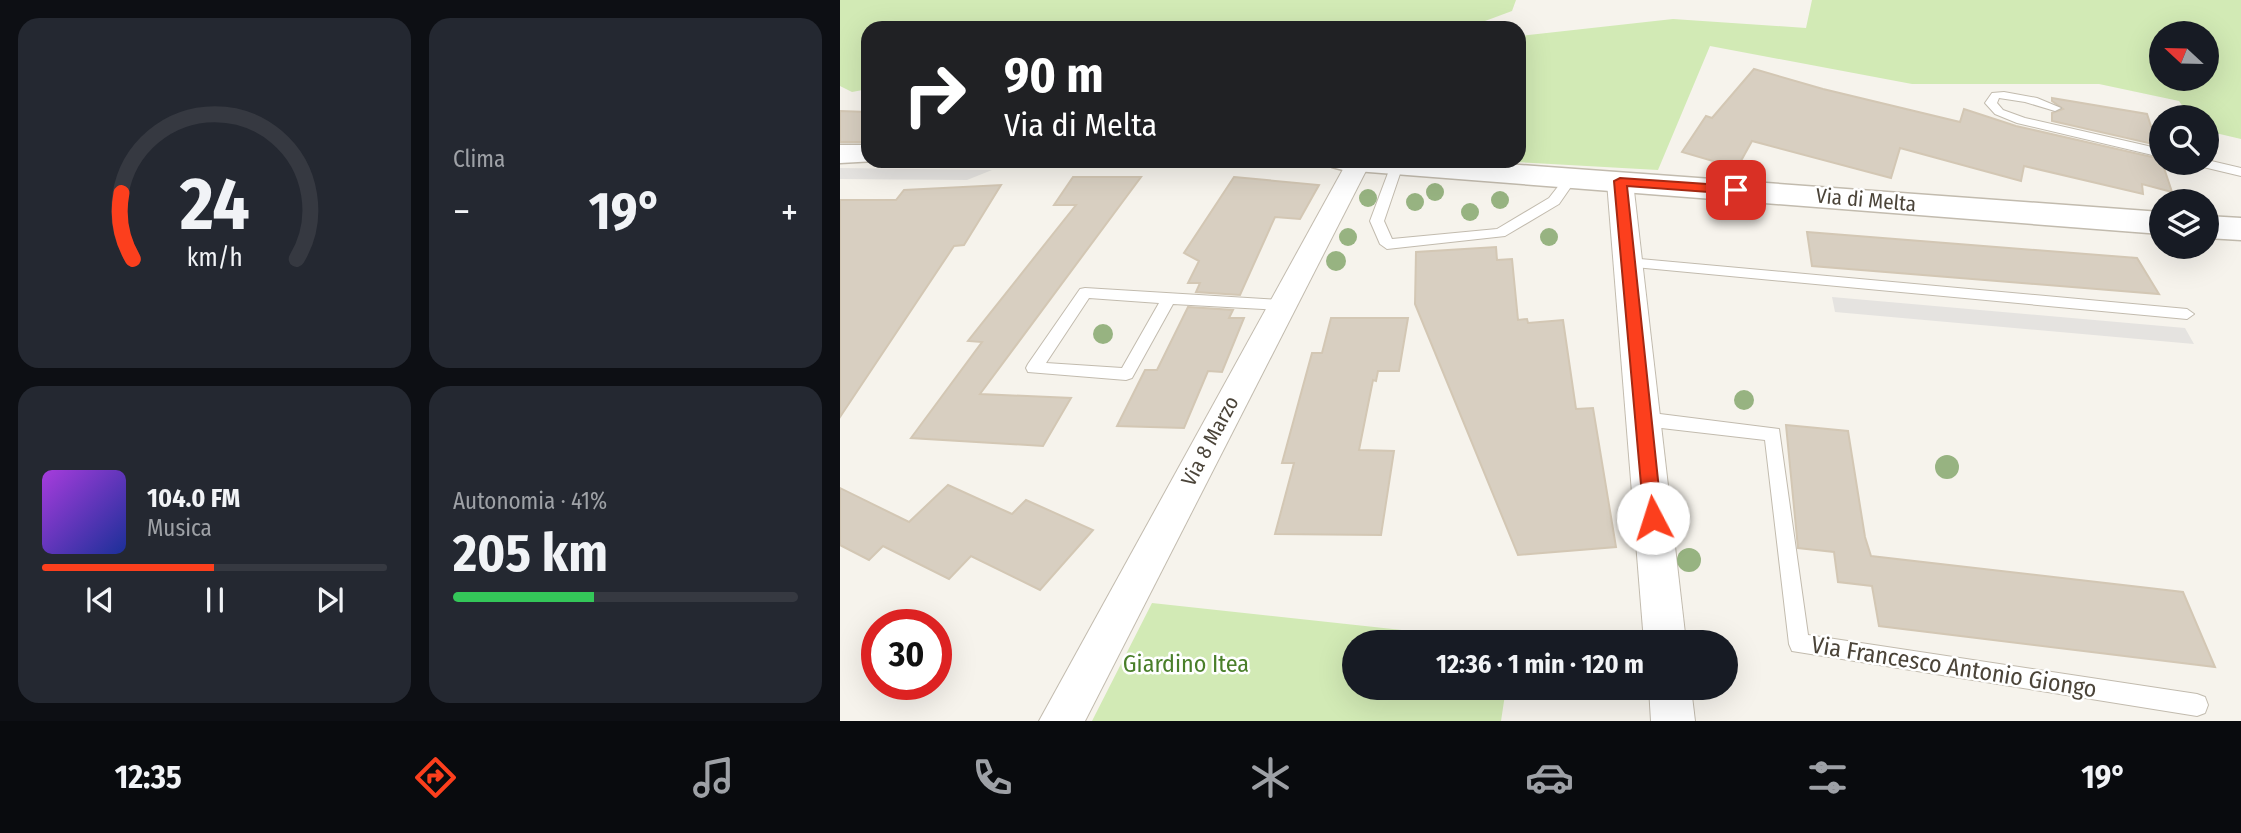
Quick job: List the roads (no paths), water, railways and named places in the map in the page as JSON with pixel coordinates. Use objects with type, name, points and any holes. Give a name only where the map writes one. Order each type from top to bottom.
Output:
[{"type":"street","points":[[840,154],[861,154]]},
{"type":"street","name":"Via 8 Marzo","points":[[1061,721],[1281,305],[1348,168]]},
{"type":"street","name":"Via di Melta","points":[[1437,168],[2149,222]]},
{"type":"street","points":[[1620,181],[1664,630]]},
{"type":"street","points":[[2219,228],[2241,229]]},
{"type":"street","points":[[1671,700],[1673,721]]},
{"type":"lane","points":[[2055,108],[2011,95],[1996,95],[1991,103],[1998,112],[2021,121],[2149,150]]},
{"type":"lane","points":[[2219,167],[2241,172]]},
{"type":"lane","points":[[1396,168],[1377,221],[1387,244],[1500,233],[1554,201],[1572,178]]},
{"type":"lane","points":[[1629,263],[2187,314]]},
{"type":"lane","points":[[1169,298],[1126,374],[1034,368],[1086,293],[1169,298],[1281,305]]},
{"type":"lane","name":"Via Francesco Antonio Giongo","points":[[1644,419],[1773,434],[1799,644],[2197,705]]},
{"type":"park label","name":"Giardino Itea","points":[[1186,664]]}]
